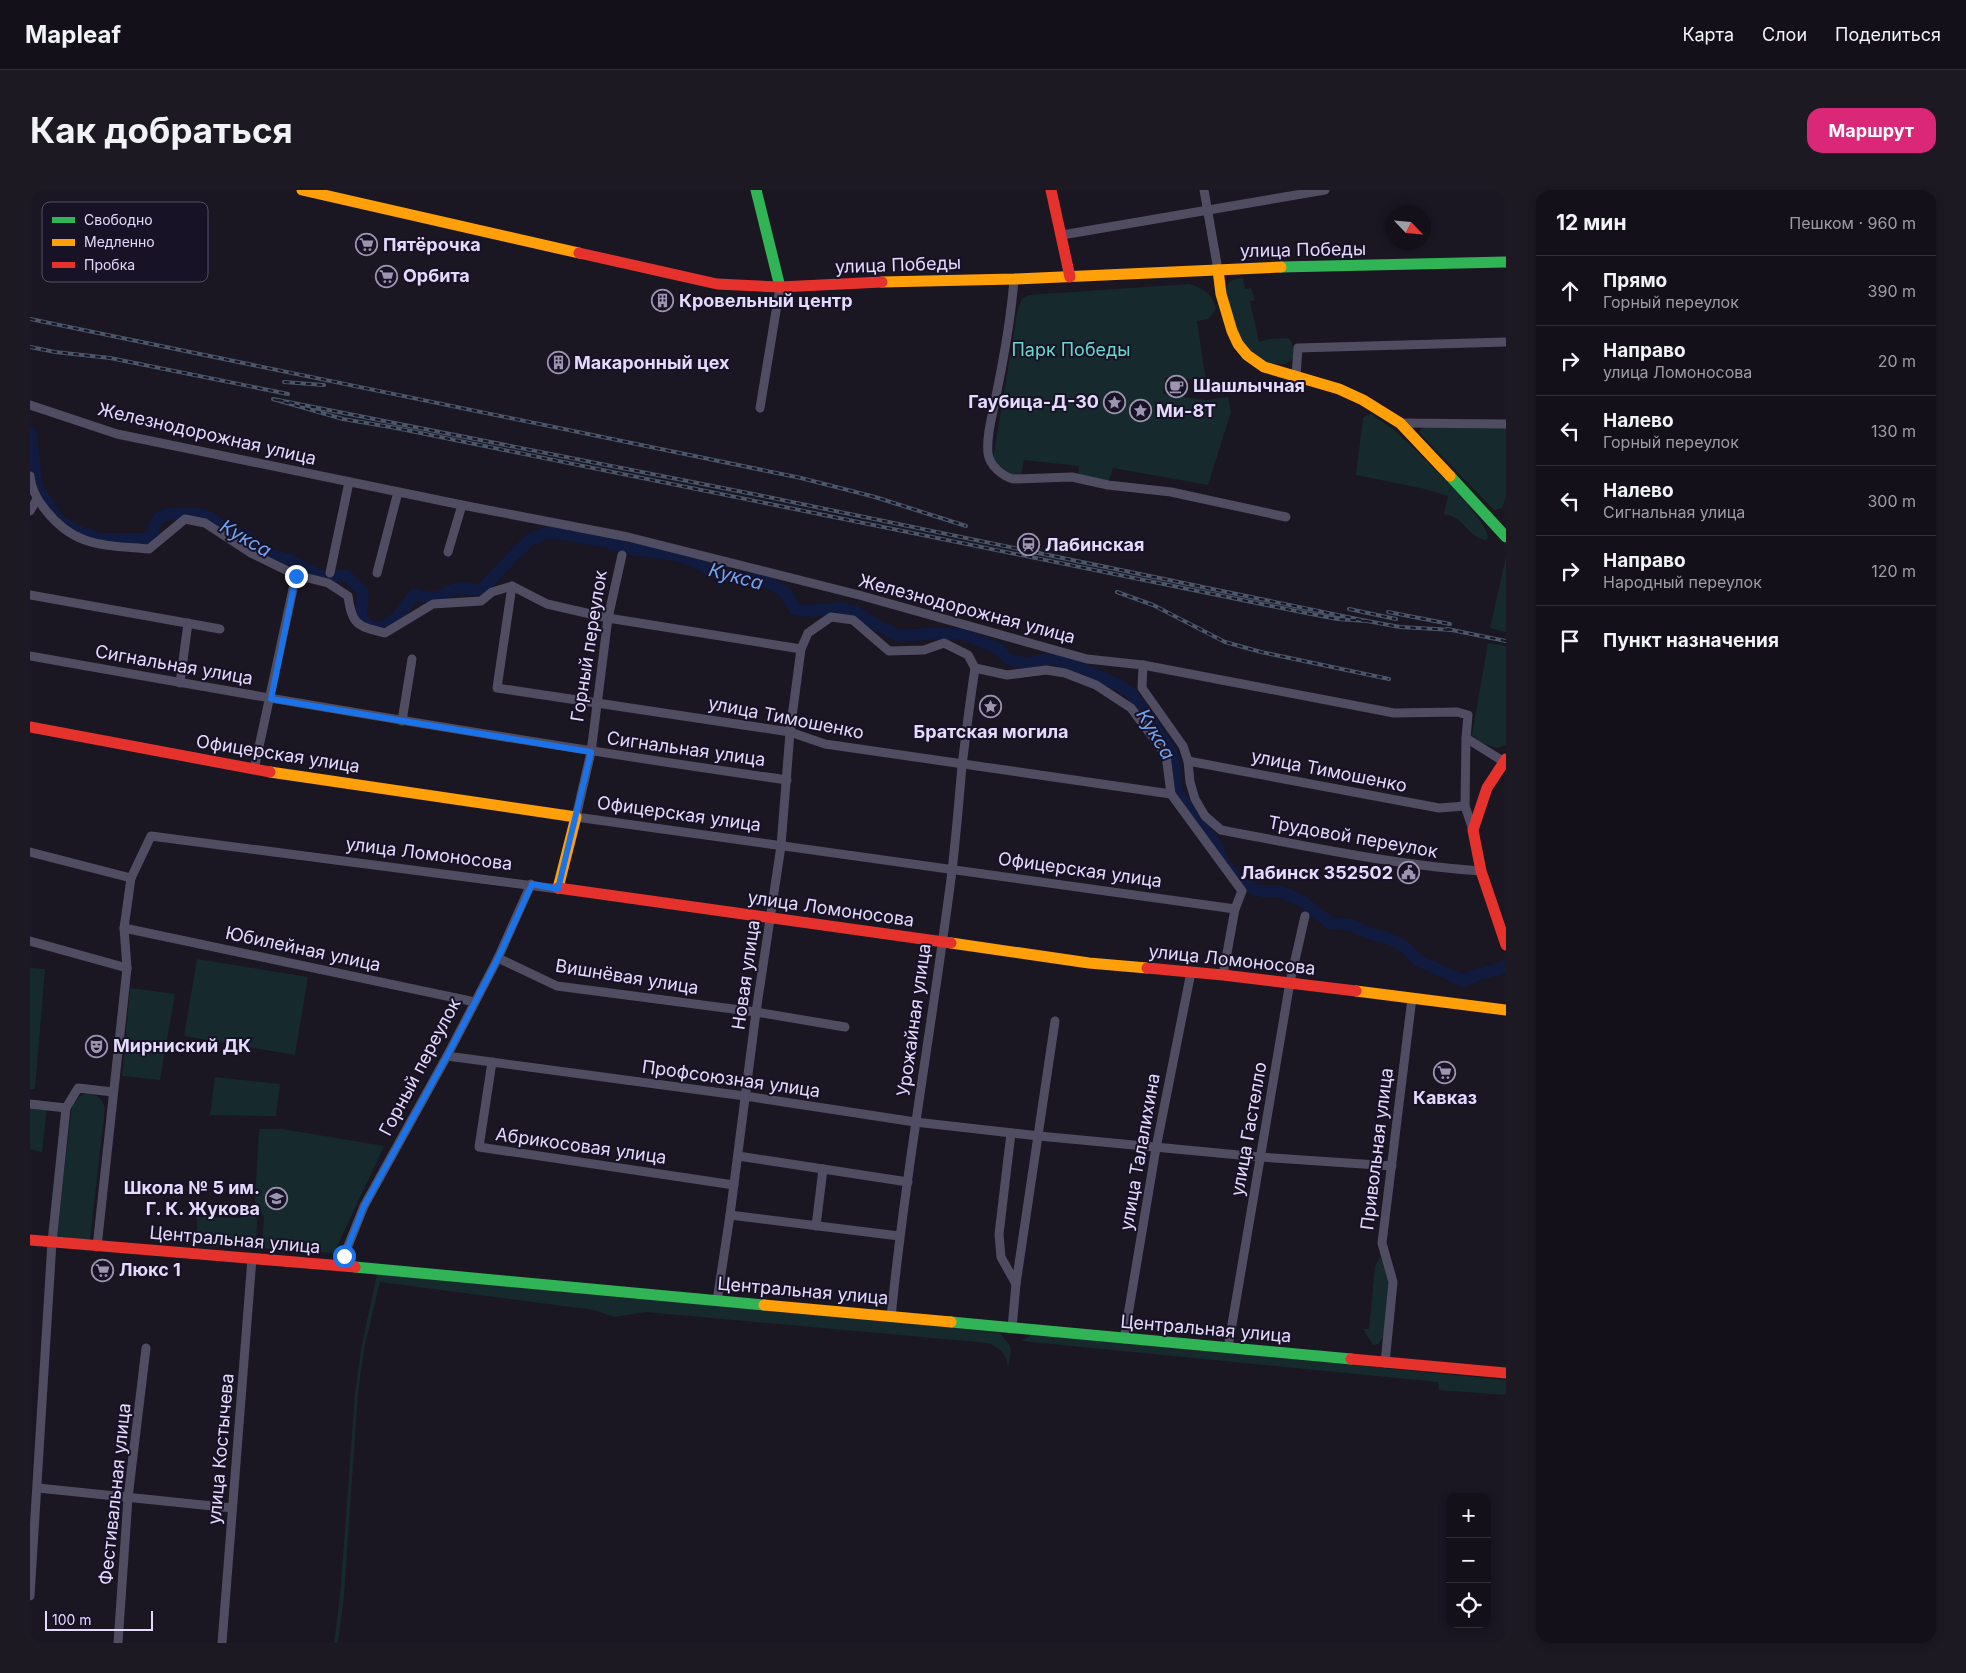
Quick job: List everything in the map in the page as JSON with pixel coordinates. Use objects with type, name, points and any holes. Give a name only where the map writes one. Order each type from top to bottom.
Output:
[{"type":"street","name":"улица Победы","points":[[302,190],[717,284],[780,287],[880,284],[917,280],[1014,279],[1218,270],[1506,262]]},
{"type":"street","points":[[756,190],[780,287],[760,408]]},
{"type":"street","points":[[1051,190],[1070,277]]},
{"type":"street","points":[[1204,190],[1221,294],[1238,344],[1247,355],[1264,367],[1347,392],[1400,423],[1506,534]]},
{"type":"street","points":[[1062,235],[1326,190]]},
{"type":"street","points":[[1014,279],[1008,335],[989,434],[988,453],[990,460],[1004,476],[1013,479],[1067,476],[1108,486],[1171,492],[1286,517]]},
{"type":"street","points":[[1296,376],[1298,348],[1506,342]]},
{"type":"street","name":"Железнодорожная улица","points":[[30,405],[117,434],[627,540],[859,596],[1087,659],[1144,665],[1394,713],[1457,712],[1468,714],[1466,738]]},
{"type":"street","points":[[1400,423],[1506,424]]},
{"type":"street","points":[[30,476],[31,487],[37,499],[53,519],[76,538],[96,544],[149,550],[185,519],[205,523],[251,553],[296,576],[328,583],[348,596],[351,616],[364,628],[385,633],[433,604],[481,601],[492,592],[512,586],[547,604],[608,618],[801,650],[808,633],[831,617],[853,620],[889,651],[924,650],[944,643],[968,655],[975,668]]},
{"type":"street","points":[[330,573],[349,482]]},
{"type":"street","points":[[377,572],[398,492]]},
{"type":"street","points":[[30,511],[37,499]]},
{"type":"street","points":[[448,552],[462,505]]},
{"type":"street","name":"Горный переулок","points":[[558,889],[591,752],[608,618],[622,555]]},
{"type":"street","points":[[254,770],[271,699],[296,576]]},
{"type":"street","name":"улица Тимошенко","points":[[512,586],[497,688],[790,732],[825,744],[1170,794]]},
{"type":"street","points":[[30,594],[220,629]]},
{"type":"street","points":[[180,683],[188,623]]},
{"type":"street","name":"Новая улица","points":[[717,1301],[756,1012],[781,846],[790,732],[801,650]]},
{"type":"street","name":"Сигнальная улица","points":[[30,656],[271,699],[591,752],[787,780]]},
{"type":"street","points":[[402,721],[412,659]]},
{"type":"street","points":[[1144,665],[1142,688],[1183,746],[1188,761]]},
{"type":"street","name":"Железнодорожная улица","points":[[975,668],[1007,674],[1046,670],[1065,673],[1096,685],[1131,708],[1166,755],[1170,794]]},
{"type":"street","name":"Урожайная улица","points":[[891,1317],[899,1236],[952,870],[962,764],[975,668]]},
{"type":"street","name":"Офицерская улица","points":[[30,726],[254,770],[1235,909]]},
{"type":"street","points":[[1473,830],[1486,788],[1505,761],[1466,738],[1465,806],[1473,830],[1481,871],[1506,945]]},
{"type":"street","name":"улица Тимошенко","points":[[1188,761],[1439,808],[1465,806]]},
{"type":"street","name":"Трудовой переулок","points":[[1188,761],[1190,782],[1195,798],[1206,816],[1221,830],[1375,859],[1447,869],[1481,871]]},
{"type":"street","points":[[1170,794],[1242,891],[1235,909],[1223,975]]},
{"type":"street","name":"улица Ломоносова","points":[[131,878],[151,836],[532,884],[1089,963],[1290,982],[1506,1010]]},
{"type":"street","points":[[30,852],[131,878],[124,928],[127,968],[97,1247]]},
{"type":"street","name":"Горный переулок","points":[[340,1266],[364,1206],[447,1056],[498,958],[532,884]]},
{"type":"street","name":"улица Гастелло","points":[[1228,1348],[1290,982],[1305,916]]},
{"type":"street","name":"Юбилейная улица","points":[[124,928],[474,1002]]},
{"type":"street","points":[[30,941],[127,968]]},
{"type":"street","name":"Вишнёвая улица","points":[[498,958],[557,986],[756,1012],[845,1026]]},
{"type":"street","name":"улица Талалихина","points":[[1124,1339],[1156,1148],[1191,972]]},
{"type":"street","name":"Привольная улица","points":[[1385,1363],[1393,1282],[1382,1242],[1412,998]]},
{"type":"street","points":[[1012,1328],[1016,1284],[1055,1022]]},
{"type":"street","name":"Профсоюзная улица","points":[[447,1056],[745,1096],[915,1122],[1156,1148],[1392,1166]]},
{"type":"street","name":"Абрикосовая улица","points":[[492,1062],[479,1147],[734,1185]]},
{"type":"street","points":[[30,1596],[52,1242],[66,1108],[78,1088],[113,1092]]},
{"type":"street","points":[[30,1104],[66,1108]]},
{"type":"street","points":[[1011,1133],[999,1234],[1001,1257],[1016,1284]]},
{"type":"street","points":[[738,1156],[908,1182]]},
{"type":"street","points":[[816,1226],[823,1169]]},
{"type":"street","points":[[730,1215],[899,1236]]},
{"type":"street","name":"Центральная улица","points":[[30,1240],[97,1247],[252,1258],[1506,1374]]},
{"type":"street","name":"улица Костычева","points":[[222,1643],[252,1258]]},
{"type":"street","name":"Фестивальная улица","points":[[118,1643],[128,1498],[146,1348]]},
{"type":"street","points":[[38,1488],[232,1508]]},
{"type":"green space","points":[[1243,278],[1245,289],[1251,288],[1255,300],[1250,301],[1259,342],[1269,339],[1289,338],[1293,346],[1293,358],[1288,362],[1277,364],[1260,359],[1245,344],[1239,334],[1231,312],[1226,289],[1232,280]]},
{"type":"green space","name":"Парк Победы","points":[[1189,284],[1207,292],[1216,309],[1208,319],[1197,321],[1206,381],[1165,377],[1163,394],[1206,400],[1228,397],[1231,412],[1208,485],[1113,468],[1108,484],[1078,474],[1079,466],[1024,460],[1021,476],[1016,476],[1008,474],[999,466],[993,459],[1018,308],[1023,298],[1029,295]]},
{"type":"green space","points":[[1371,414],[1396,432],[1449,484],[1485,528],[1488,538],[1486,540],[1475,536],[1457,519],[1444,514],[1448,496],[1425,489],[1356,475],[1363,418]]},
{"type":"green space","points":[[1427,426],[1506,427],[1506,497],[1502,508],[1494,510],[1425,439],[1419,432]]},
{"type":"green space","points":[[1506,556],[1506,632],[1490,628]]},
{"type":"green space","points":[[1488,643],[1506,646],[1506,745],[1497,748],[1483,743],[1472,735]]},
{"type":"green space","points":[[197,959],[308,977],[295,1055],[184,1036]]},
{"type":"green space","points":[[30,968],[45,969],[35,1089],[30,1089]]},
{"type":"green space","points":[[130,988],[175,994],[160,1080],[122,1076]]},
{"type":"green space","points":[[215,1077],[280,1084],[276,1116],[210,1115]]},
{"type":"green space","points":[[86,1094],[98,1097],[105,1108],[90,1240],[56,1239],[72,1106],[80,1096]]},
{"type":"green space","points":[[30,1106],[47,1108],[42,1152],[30,1149]]},
{"type":"green space","points":[[259,1129],[282,1129],[384,1146],[334,1253],[262,1248],[264,1217],[255,1202]]},
{"type":"green space","points":[[248,1205],[257,1220],[256,1248],[197,1244],[197,1217],[242,1218]]},
{"type":"green space","points":[[1381,1256],[1386,1265],[1389,1295],[1384,1336],[1378,1344],[1373,1345],[1363,1329],[1369,1329],[1375,1266]]},
{"type":"green space","points":[[377,1274],[1000,1333],[1009,1344],[1011,1350],[1008,1368],[1002,1352],[988,1343],[646,1312],[614,1317],[594,1310],[380,1282],[364,1349],[358,1393],[344,1596],[338,1643],[334,1643],[340,1596],[355,1394],[361,1349]]},
{"type":"green space","points":[[1033,1334],[1506,1380],[1506,1395],[1439,1390],[1438,1382],[1021,1341]]},
{"type":"waterway","name":"Кукса","points":[[30,432],[32,435],[37,487],[59,520],[77,531],[99,539],[141,539],[152,537],[154,526],[159,518],[168,514],[195,513],[209,517],[228,530],[246,536],[253,545],[263,552],[292,561],[319,576],[347,576],[363,592],[361,619],[373,628],[388,625],[399,615],[414,594],[435,598],[455,589],[477,590],[483,588],[531,539],[550,532],[603,541],[630,549],[676,555],[691,560],[718,574],[766,581],[786,593],[794,609],[805,611],[842,608],[856,612],[876,625],[899,636],[942,633],[963,634],[999,649],[1007,658],[1026,664],[1051,658],[1071,664],[1117,684],[1131,693],[1166,743],[1174,759],[1177,793],[1212,838],[1223,862],[1241,883],[1260,891],[1279,891],[1302,901],[1330,923],[1351,925],[1368,933],[1387,938],[1404,946],[1417,960],[1464,981],[1506,966]]},
{"type":"railway","points":[[30,319],[801,478],[875,497],[966,526]]},
{"type":"railway","points":[[30,347],[55,352],[110,358],[288,394]]},
{"type":"railway","points":[[284,382],[324,385]]},
{"type":"railway","points":[[1367,621],[1337,619],[1306,613],[396,428],[343,419],[273,399],[758,495],[1367,621],[1400,627],[1453,630]]},
{"type":"railway","points":[[1117,592],[1153,605],[1225,642],[1261,652],[1389,679]]},
{"type":"railway","points":[[1349,609],[1396,619]]},
{"type":"railway","points":[[1388,612],[1450,624]]},
{"type":"railway","points":[[1447,629],[1506,641]]},
{"type":"traffic: fast","points":[[756,190],[780,287]]},
{"type":"traffic: fast","points":[[1281,267],[1506,262]]},
{"type":"traffic: fast","points":[[1450,476],[1506,537]]},
{"type":"traffic: fast","points":[[355,1267],[764,1305]]},
{"type":"traffic: fast","points":[[951,1322],[1351,1359]]},
{"type":"traffic: slow","points":[[302,190],[579,253]]},
{"type":"traffic: slow","points":[[882,282],[1014,279],[1281,267]]},
{"type":"traffic: slow","points":[[1218,270],[1221,294],[1232,331],[1238,344],[1247,355],[1264,367],[1339,389],[1363,400],[1400,423],[1450,476]]},
{"type":"traffic: slow","points":[[270,772],[576,817],[558,888]]},
{"type":"traffic: slow","points":[[951,943],[1089,963],[1147,968]]},
{"type":"traffic: slow","points":[[1356,991],[1506,1010]]},
{"type":"traffic: slow","points":[[764,1305],[951,1322]]},
{"type":"traffic: jam","points":[[1051,190],[1070,277]]},
{"type":"traffic: jam","points":[[579,253],[717,284],[780,287],[882,282]]},
{"type":"traffic: jam","points":[[30,727],[270,772]]},
{"type":"traffic: jam","points":[[1506,759],[1487,788],[1473,830],[1481,871],[1506,945]]},
{"type":"traffic: jam","points":[[558,888],[951,943]]},
{"type":"traffic: jam","points":[[1147,968],[1356,991]]},
{"type":"traffic: jam","points":[[30,1240],[355,1267]]},
{"type":"traffic: jam","points":[[1351,1359],[1506,1373]]},
{"type":"place","name":"Пятёрочка","points":[[367,245]]},
{"type":"place","name":"Орбита","points":[[387,276]]},
{"type":"place","name":"Кровельный центр","points":[[663,301]]},
{"type":"place","name":"Макаронный цех","points":[[558,363]]},
{"type":"place","name":"Шашлычная","points":[[1177,386]]},
{"type":"place","name":"Гаубица-Д-30","points":[[1115,402]]},
{"type":"place","name":"Ми-8Т","points":[[1140,411]]},
{"type":"place","name":"Лабинская","points":[[1029,545]]},
{"type":"place","name":"Братская могила","points":[[991,707]]},
{"type":"place","name":"Лабинск 352502","points":[[1409,873]]},
{"type":"place","name":"Мирниский ДК","points":[[97,1046]]},
{"type":"place","name":"Кавказ","points":[[1445,1073]]},
{"type":"place","name":"Школа № 5 им. Г. К. Жукова","points":[[276,1198]]},
{"type":"place","name":"Люкс 1","points":[[103,1270]]},
{"type":"route","points":[[296,576],[271,699],[591,752],[558,889],[532,884],[498,958],[447,1056],[364,1206],[344,1256]]}]
